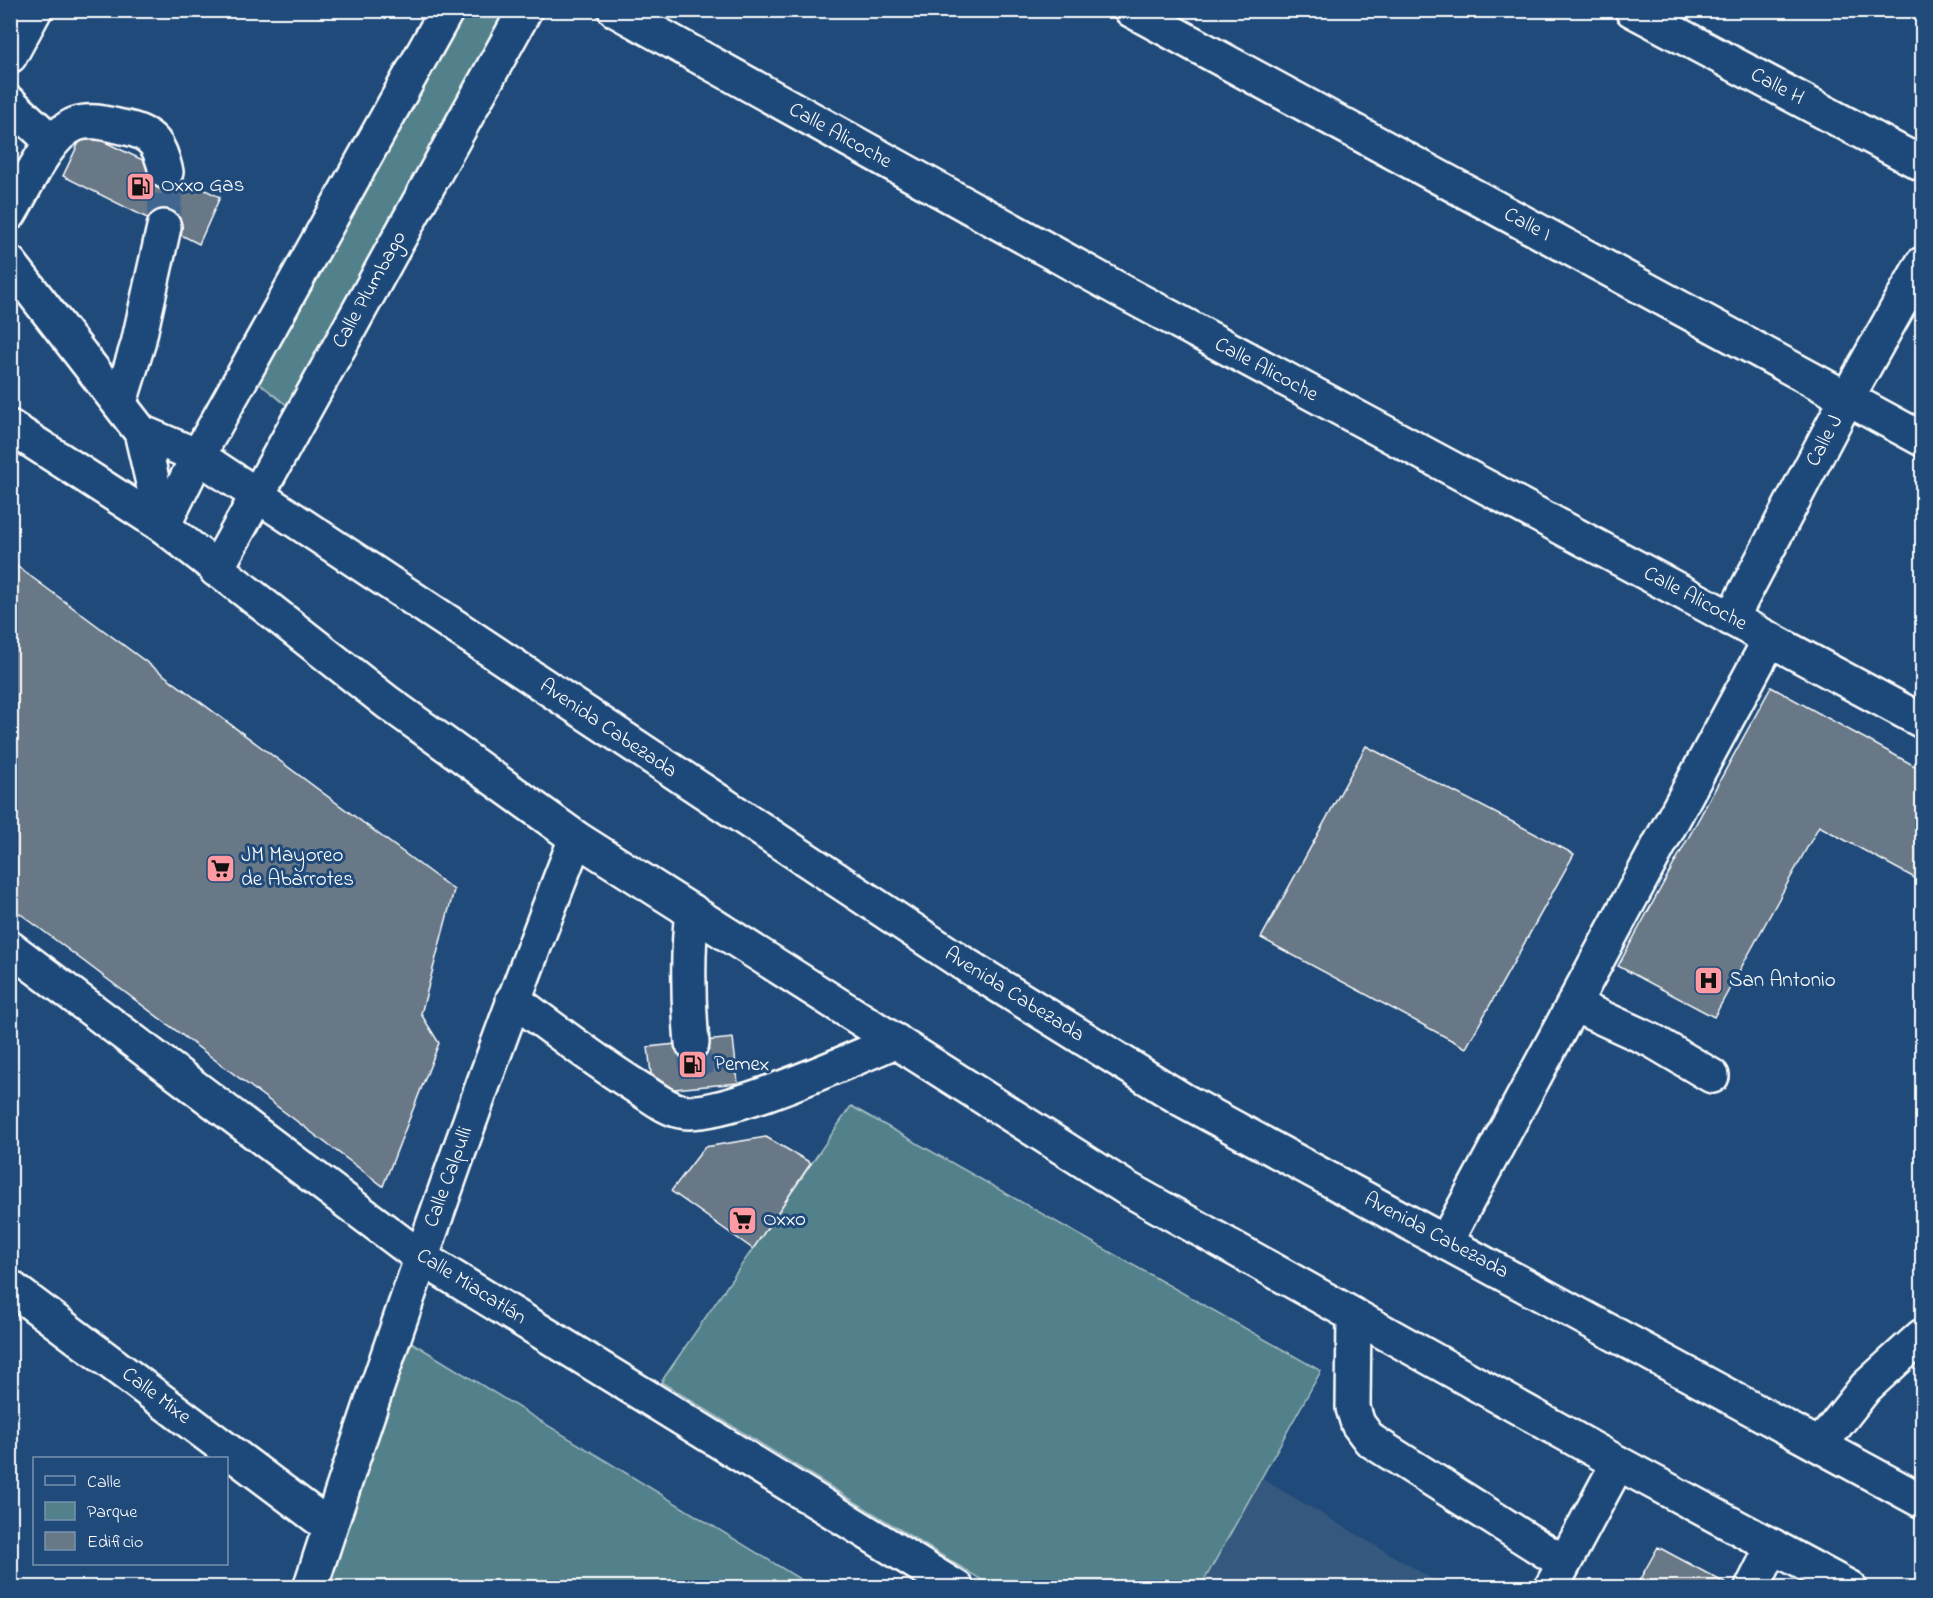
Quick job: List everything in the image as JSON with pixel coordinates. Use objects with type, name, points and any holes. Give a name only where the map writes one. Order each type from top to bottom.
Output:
[{"type":"street","points":[[10,56],[35,10]]},
{"type":"street","points":[[163,526],[198,456],[447,10]]},
{"type":"street","name":"Calle Plumbago","points":[[216,570],[525,10]]},
{"type":"street","name":"Calle Alicoche","points":[[615,10],[1126,294],[1923,721]]},
{"type":"street","name":"Calle I","points":[[1131,10],[1923,439]]},
{"type":"street","name":"Calle H","points":[[1632,10],[1923,164]]},
{"type":"street","points":[[10,103],[52,142]]},
{"type":"street","points":[[10,213],[52,142],[76,124],[100,122],[144,132],[160,150],[166,172]]},
{"type":"street","points":[[120,402],[138,344],[164,227]]},
{"type":"street","points":[[10,263],[141,432],[163,526]]},
{"type":"street","name":"Calle J","points":[[1731,619],[1847,398],[1923,264]]},
{"type":"street","points":[[10,427],[163,526],[216,570],[387,702],[576,838],[1126,1188],[1618,1463],[1850,1587]]},
{"type":"street","name":"Avenida Cabezada","points":[[141,432],[198,456],[961,962],[1183,1100],[1446,1240],[1923,1501]]},
{"type":"street","points":[[1446,1240],[1770,639]]},
{"type":"street","name":"Calle Calpulli","points":[[310,1587],[420,1257],[513,999],[576,838]]},
{"type":"street","points":[[692,911],[687,954],[692,1043]]},
{"type":"street","name":"Calle Miacatlán","points":[[10,948],[420,1257],[957,1587]]},
{"type":"street","points":[[513,999],[606,1068],[679,1111],[702,1100],[745,1100],[896,1041]]},
{"type":"street","points":[[1574,1005],[1653,1041],[1713,1076]]},
{"type":"street","name":"Calle Mixe","points":[[10,1287],[330,1527]]},
{"type":"street","points":[[1354,1316],[1353,1408],[1358,1424],[1370,1440],[1558,1575],[1618,1463]]},
{"type":"street","points":[[1820,1445],[1866,1387],[1923,1336]]},
{"type":"street","points":[[1752,1587],[1773,1546]]},
{"type":"shaded area","points":[[1261,1478],[1446,1587],[1200,1588]]},
{"type":"green space","points":[[463,11],[508,11],[289,407],[259,383]]},
{"type":"green space","points":[[851,1106],[1321,1371],[1200,1588],[993,1587],[661,1382]]},
{"type":"green space","points":[[411,1342],[813,1587],[328,1587]]},
{"type":"building","name":"Oxxo Gas","points":[[84,132],[220,197],[199,244],[63,176]]},
{"type":"building","points":[[10,561],[454,890],[421,1014],[439,1043],[383,1186],[10,906]]},
{"type":"building","points":[[1771,687],[1922,770],[1922,882],[1819,826],[1714,1017],[1618,966]]},
{"type":"building","points":[[1366,746],[1574,854],[1466,1048],[1261,938]]},
{"type":"building","name":"Pemex","points":[[733,1038],[738,1083],[653,1091],[648,1047]]},
{"type":"building","name":"Oxxo","points":[[766,1137],[811,1163],[753,1249],[671,1191],[705,1147]]},
{"type":"building","points":[[1658,1547],[1727,1584],[1725,1588],[1635,1588]]},
{"type":"tunnel","points":[[164,227],[166,172]]},
{"type":"tunnel","points":[[692,1043],[699,1088]]},
{"type":"place","name":"Oxxo Gas","points":[[140,186]]},
{"type":"place","name":"JM Mayoreo de Abarrotes","points":[[220,868]]},
{"type":"place","name":"San Antonio","points":[[1708,981]]},
{"type":"place","name":"Pemex","points":[[693,1065]]},
{"type":"place","name":"Oxxo","points":[[742,1220]]}]
